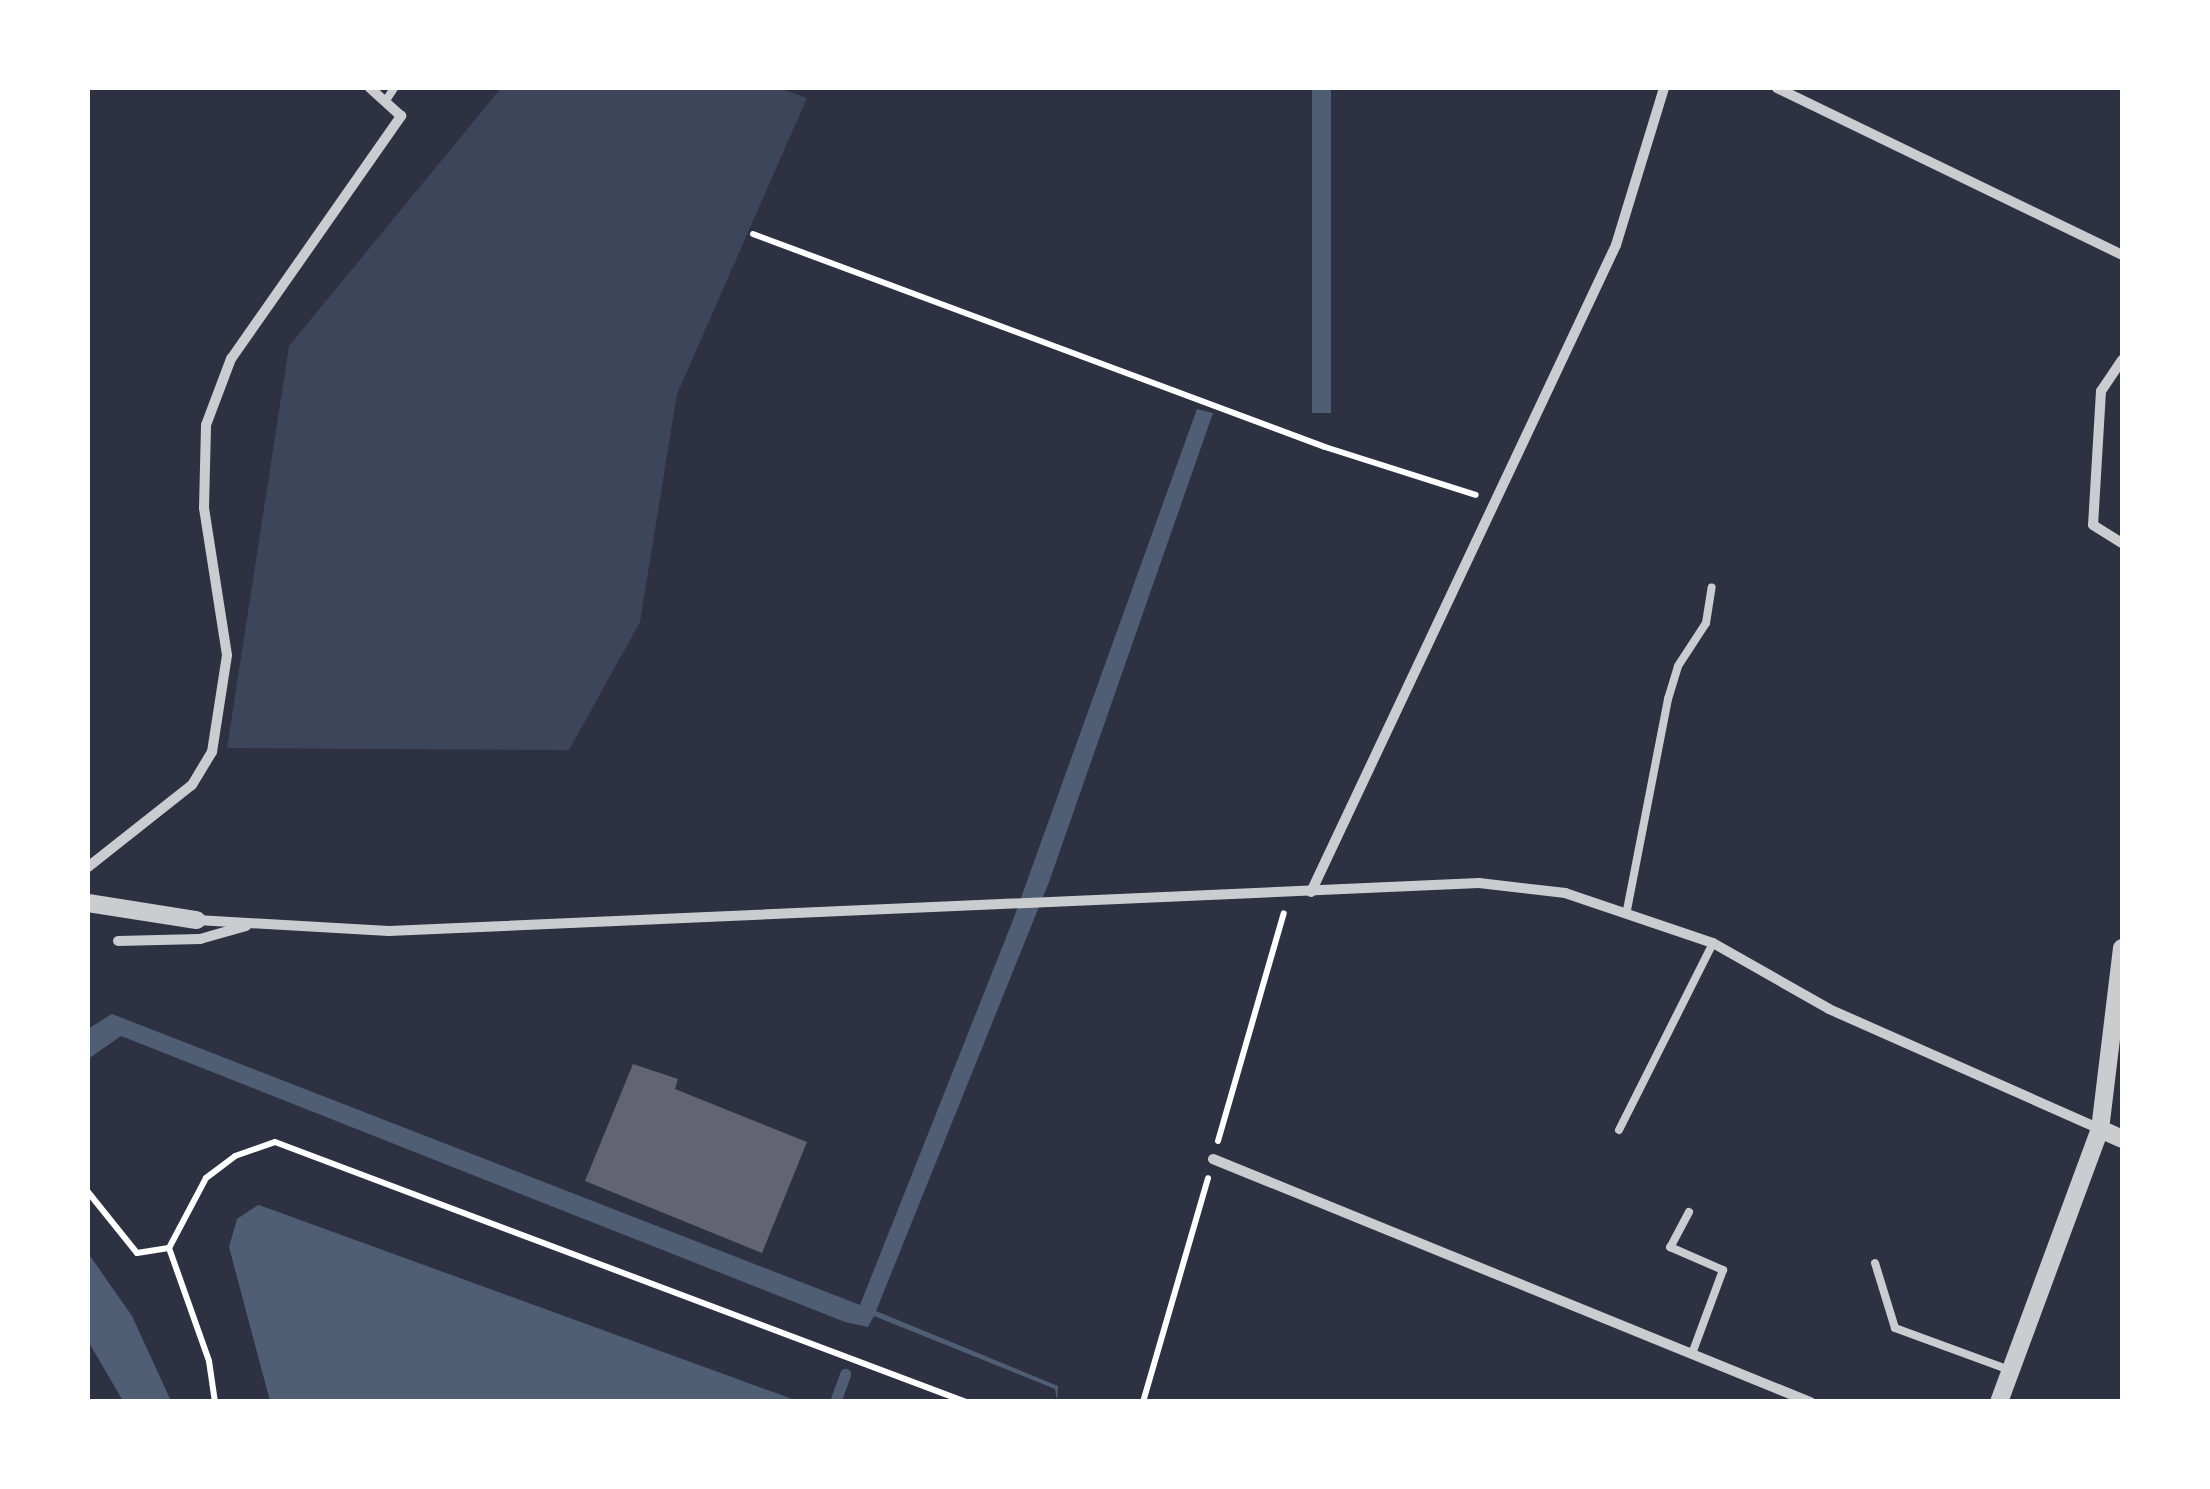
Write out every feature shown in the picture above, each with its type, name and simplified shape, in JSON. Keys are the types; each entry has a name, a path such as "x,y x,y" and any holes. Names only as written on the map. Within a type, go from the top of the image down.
{"street":[{"path":"88,867 192,784 212,752 226,655 204,508 206,426 231,359 401,116 370,88"},
{"path":"1311,892 1616,245 1664,88"},
{"path":"1777,88 2122,256"},
{"path":"2122,360 2101,392 2093,526 2122,544"},
{"path":"88,904 197,920 389,931 1480,883 1565,894 1628,910 1714,943 1830,1009 2122,1139"},
{"path":"118,941 200,939 256,923"},
{"path":"1998,1402 2100,1129 2122,948"},
{"path":"1213,1159 1810,1402"}],"lane":[{"path":"385,102 394,88"},
{"path":"1628,910 1668,699 1678,666 1706,623 1712,587"},
{"path":"1619,1130 1714,943"},
{"path":"1689,1212 1670,1247 1723,1270 1692,1354"},
{"path":"1875,1263 1895,1328 2010,1370"}],"path":[{"path":"753,234 1184,395 1496,502"},
{"path":"215,1402 210,1361 169,1248 206,1178 235,1156 275,1142 966,1402"},
{"path":"88,1192 137,1253 169,1248"}],"shaded area":[{"path":"501,88 779,88 807,98 677,394 640,622 569,750 227,748 289,346"},
{"path":"1312,88 1331,88 1331,413 1312,413"},
{"path":"1197,409 1213,413 1049,882 876,1311 1058,1386 1057,1401 1055,1389 874,1316 868,1327 845,1322 121,1036 88,1059 88,1029 112,1014 860,1305 1013,920"},
{"path":"258,1205 798,1401 270,1401 229,1247 237,1219"},
{"path":"88,1253 132,1316 171,1401 123,1401 88,1341"}],"building":[{"path":"633,1064 678,1079 675,1089 807,1142 762,1253 585,1181"}],"waterway":[{"path":"835,1402 845,1374"}]}
